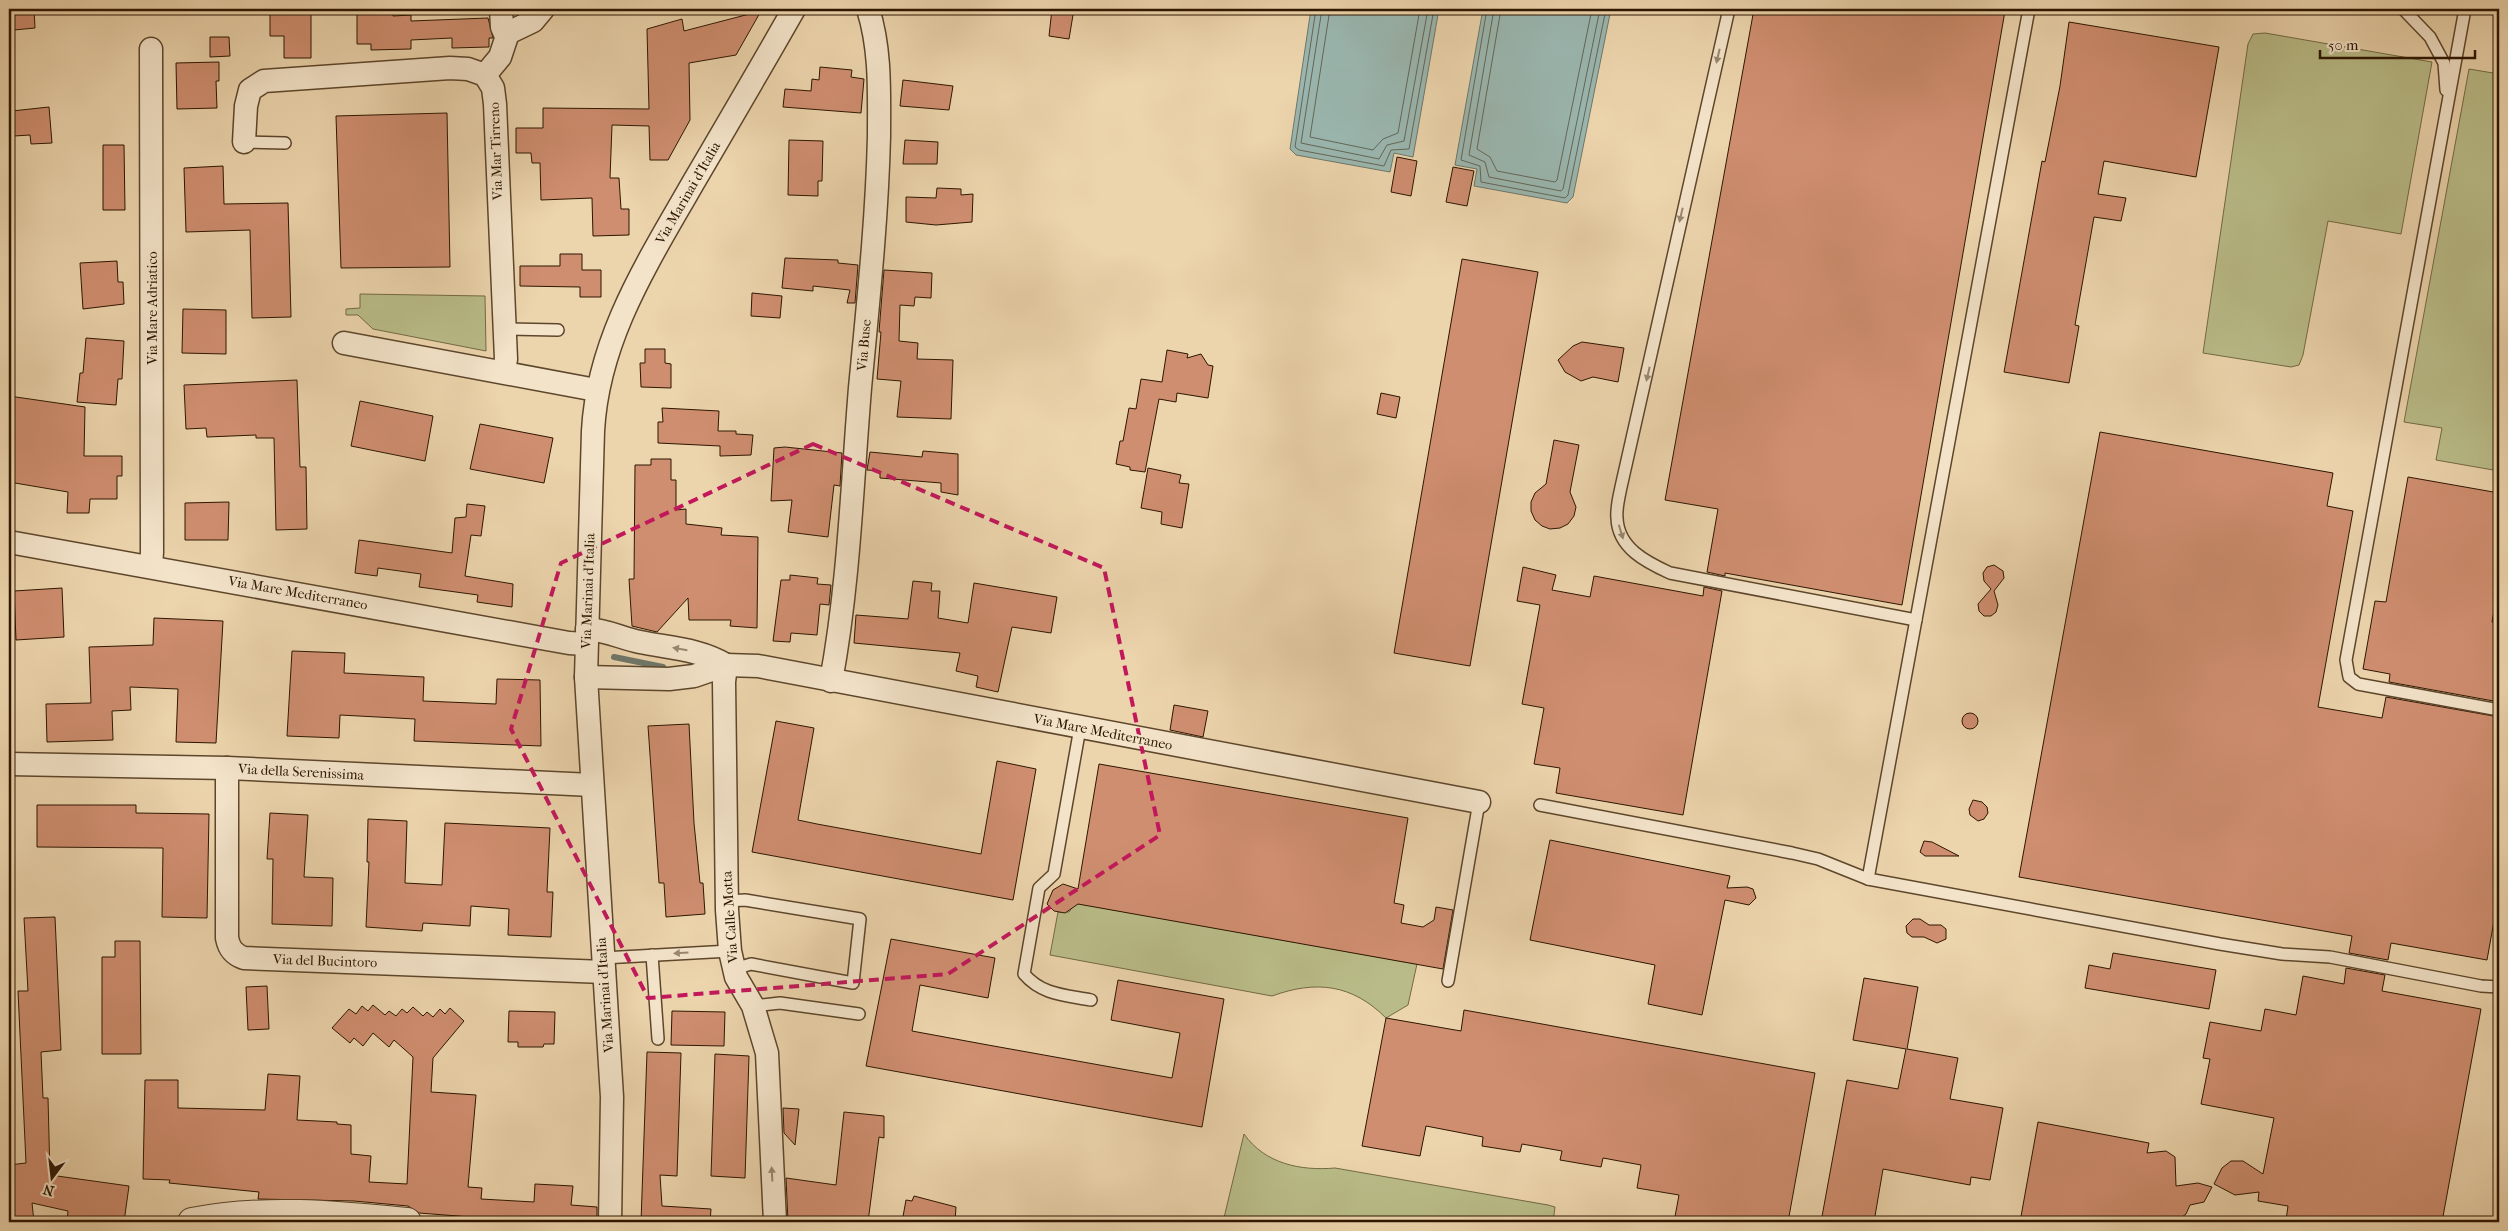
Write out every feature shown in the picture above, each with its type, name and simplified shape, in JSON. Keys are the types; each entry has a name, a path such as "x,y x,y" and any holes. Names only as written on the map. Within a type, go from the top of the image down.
{"street":[{"path":"502,9 502,27 506,36"},
{"path":"244,142 246,106 250,90 264,81 450,68 468,69 485,75 500,57 506,36 533,21 543,9"},
{"name":"Via Marinai d'Italia","path":"610,1222 612,1097 586,677 592,430 596,390 612,335 626,306 662,237 794,9"},
{"name":"Via Buse","path":"831,681 846,575 852,476 878,198 878,65 875,38 868,9"},
{"name":"Via Mare Adriatico","path":"150,566 151,49"},
{"name":"Via Mar Tirreno","path":"485,75 493,88 495,104 506,359 504,371"},
{"path":"344,343 504,371 596,390"},
{"name":"Via Mare Mediterraneo","path":"9,542 569,643 602,629 638,642 697,652 726,665"},
{"name":"Via Mare Mediterraneo","path":"586,677 669,679 694,676 726,665 758,666 1479,802"},
{"name":"Via Calle Motta","path":"726,665 724,682 727,901 732,960 736,977 753,1006 767,1053 775,1222"},
{"name":"Via della Serenissima","path":"9,764 227,768 592,785"},
{"name":"Via del Bucintoro","path":"227,768 227,938 229,946 237,956 253,958 603,965"},
{"path":"192,1222 273,1213 331,1215 407,1222"}],"lane":[{"path":"1729,9 1621,487 1617,519 1624,543 1644,562 1670,573 1916,620"},
{"path":"1868,880 2029,9"},
{"path":"2403,9 2430,37 2444,63 2448,103"},
{"path":"2465,9 2346,660 2349,677 2358,684 2499,710"},
{"path":"244,142 285,143"},
{"path":"504,329 558,330"},
{"path":"1080,728 1054,874 1039,888 1024,974 1034,986 1055,994 1091,1000"},
{"path":"1448,981 1479,802"},
{"path":"1540,805 1792,853 1818,859 1868,880 2220,944 2282,954 2330,958 2481,986 2499,986"},
{"path":"603,965 652,955 732,960 853,983 860,919 745,900 727,901"},
{"path":"652,955 658,1039"},
{"path":"753,1006 780,1003 859,1014"}],"highlighted area":[{"path":"813,444 1104,568 1160,835 948,974 648,998 511,729 561,563"}],"green space":[{"path":"2265,33 2432,62 2401,234 2328,221 2303,355 2299,365 2291,367 2203,353 2248,44 2253,34"},
{"path":"2469,69 2499,74 2499,471 2436,460 2442,428 2404,422"},
{"path":"360,294 485,296 486,351 373,329 358,315 346,315 346,309 360,308"},
{"path":"1075,903 1417,964 1408,1005 1386,1018 1360,998 1333,988 1304,988 1272,996 1050,955 1058,912 1069,912"},
{"path":"1244,1134 1262,1152 1273,1159 1285,1163 1309,1168 1335,1168 1548,1205 1555,1207 1553,1222 1223,1222"}],"water":[{"path":"1311,9 1439,9 1413,157 1394,153 1390,172 1296,155 1290,149"},
{"path":"1483,9 1611,9 1573,197 1567,203 1474,186 1477,169 1455,165"}],"building":[{"path":"9,9 34,9 35,28 14,30 14,28 11,28"},
{"path":"357,9 393,9 393,16 411,15 411,21 488,18 493,38 489,38 489,47 452,48 452,38 411,40 411,49 371,50 371,44 357,44"},
{"path":"1052,9 1074,9 1069,39 1049,36"},
{"path":"1754,9 1991,9 2005,11 1902,605 1725,573 1725,576 1707,572 1718,509 1665,500"},
{"path":"761,11 736,55 689,63 690,120 668,160 650,160 649,126 612,125 610,178 619,178 621,209 629,209 629,235 593,236 592,198 541,200 540,163 532,163 531,153 516,153 516,128 543,128 543,108 649,109 647,29 682,19 684,31"},
{"path":"270,13 311,13 311,58 284,58 284,36 270,36"},
{"path":"2069,22 2219,47 2196,177 2104,161 2098,194 2126,198 2121,221 2094,217 2075,325 2079,326 2069,383 2004,372 2042,161 2045,162 2060,86"},
{"path":"210,37 229,37 230,56 210,57"},
{"path":"219,62 219,81 216,81 217,108 177,109 176,63"},
{"path":"820,67 852,70 851,77 864,79 861,113 783,107 785,89 811,91 812,79 819,80"},
{"path":"903,80 953,86 949,110 900,106"},
{"path":"49,107 52,143 31,144 30,135 14,136 12,111"},
{"path":"447,113 450,267 341,268 336,116"},
{"path":"789,140 823,141 822,181 818,181 818,196 788,195"},
{"path":"905,140 938,142 937,164 903,164"},
{"path":"103,145 124,145 125,210 103,210"},
{"path":"1397,157 1417,161 1411,196 1391,192"},
{"path":"223,166 224,204 288,203 291,317 252,318 250,230 186,232 184,168"},
{"path":"1453,167 1474,171 1467,206 1446,202"},
{"path":"937,188 961,189 961,195 973,194 972,222 936,225 906,222 906,197 936,198"},
{"path":"560,254 582,254 582,270 601,270 601,297 580,297 580,287 520,286 520,266 560,266"},
{"path":"785,258 838,260 838,263 858,265 855,303 847,303 850,290 813,286 813,291 782,288"},
{"path":"1462,259 1538,272 1470,666 1394,653"},
{"path":"117,261 118,282 123,282 124,304 83,309 80,263"},
{"path":"884,270 932,273 931,298 915,297 914,306 900,305 899,341 918,343 917,359 953,360 951,419 897,417 901,381 877,379"},
{"path":"752,293 782,296 780,318 751,316"},
{"path":"183,309 226,310 226,354 182,353"},
{"path":"86,338 124,341 122,379 118,379 116,405 77,402 80,373 83,373"},
{"path":"1582,342 1624,348 1618,382 1593,377 1581,381 1565,372 1558,360 1573,346"},
{"path":"645,349 665,349 665,363 671,364 671,388 641,387 640,363 645,363"},
{"path":"1167,350 1188,354 1187,358 1201,354 1208,365 1213,366 1208,398 1177,393 1176,402 1159,399 1145,472 1130,470 1130,467 1116,464 1120,441 1123,441 1129,408 1136,409 1141,379 1162,382"},
{"path":"297,380 300,467 306,467 307,529 276,530 274,438 256,438 256,435 207,437 206,428 186,429 184,385"},
{"path":"1381,393 1400,397 1396,418 1377,414"},
{"path":"9,396 85,407 84,456 122,456 122,476 117,476 117,499 90,499 89,513 67,513 68,492 9,482"},
{"path":"360,401 433,416 425,461 351,446"},
{"path":"662,408 719,411 718,431 736,431 736,434 753,435 751,455 720,456 720,446 658,443 658,422 663,422"},
{"path":"480,424 553,438 544,483 470,469"},
{"path":"2100,432 2333,473 2327,506 2353,511 2318,707 2382,718 2386,697 2499,717 2499,893 2487,960 2391,943 2388,960 2349,953 2352,936 2019,877"},
{"path":"1554,440 1579,445 1570,492 1576,507 1574,516 1568,524 1560,528 1550,529 1542,526 1535,520 1531,511 1531,502 1535,493 1546,484"},
{"path":"785,447 842,453 840,486 834,485 828,537 788,532 792,500 771,501 774,448"},
{"path":"923,451 958,454 958,495 941,492 941,483 880,478 880,471 867,470 870,452 922,457"},
{"path":"651,459 671,459 671,480 676,480 676,510 686,509 686,524 722,528 721,535 758,537 757,628 730,626 731,620 689,620 688,598 657,632 632,626 629,579 634,579 635,465 651,465"},
{"path":"1148,468 1181,475 1179,483 1189,484 1182,528 1161,524 1162,512 1141,508"},
{"path":"2408,477 2499,493 2499,584 2492,622 2499,623 2499,702 2389,682 2390,674 2363,669 2375,601 2386,602"},
{"path":"229,502 228,540 185,540 185,503"},
{"path":"467,504 485,506 481,536 471,535 465,576 513,584 512,607 477,602 478,595 419,587 421,574 378,568 377,576 355,573 359,540 452,553 455,518 466,517"},
{"path":"1994,565 2003,571 2004,578 1994,591 1998,605 1996,612 1991,616 1984,616 1979,611 1978,604 1991,589 1984,581 1983,573 1987,567"},
{"path":"1523,567 1556,575 1552,590 1590,597 1594,576 1703,596 1704,587 1722,591 1683,815 1556,793 1560,768 1534,764 1544,708 1522,704 1540,605 1517,601"},
{"path":"790,575 818,578 817,584 831,585 829,605 820,604 817,635 791,633 790,642 773,641 781,580 790,580"},
{"path":"913,581 932,583 931,591 940,591 938,618 968,623 974,583 1057,597 1051,633 1012,627 998,692 976,687 978,676 956,671 960,653 854,643 856,615 908,619"},
{"path":"62,588 64,637 16,640 14,591"},
{"path":"154,618 223,621 216,743 176,742 178,689 130,687 131,710 112,711 113,740 47,742 46,704 91,703 89,647 153,645"},
{"path":"292,651 345,653 344,673 424,677 423,701 496,704 497,679 540,680 541,746 414,741 415,719 340,715 339,738 287,736"},
{"path":"1174,705 1208,711 1203,737 1170,730"},
{"path":"1967,713 1973,713 1978,718 1976,727 1967,729 1962,724 1962,718"},
{"path":"776,721 814,728 798,820 817,824 981,854 997,761 1036,769 1013,900 752,852"},
{"path":"689,724 694,823 700,883 703,883 705,914 666,917 664,883 659,883 648,726"},
{"path":"1099,764 1408,818 1394,903 1404,905 1401,923 1423,927 1434,920 1436,907 1453,910 1443,969 1078,904 1065,913 1054,911 1047,904 1053,890 1063,884 1078,889"},
{"path":"1973,800 1982,802 1987,807 1988,813 1984,819 1978,821 1970,815 1969,809"},
{"path":"37,805 136,805 136,813 209,814 207,918 162,917 163,848 37,847"},
{"path":"270,813 308,815 304,877 333,878 332,926 272,924 273,859 267,859"},
{"path":"368,819 407,821 405,883 442,885 445,823 550,828 547,892 553,892 551,937 508,935 509,909 471,906 470,926 423,923 422,931 366,927 369,862 367,862"},
{"path":"1550,840 1730,876 1727,888 1747,887 1753,889 1756,898 1749,905 1725,900 1702,1015 1648,1004 1655,965 1530,940"},
{"path":"1924,841 1932,842 1959,856 1925,856 1920,852"},
{"path":"55,917 61,1050 41,1052 43,1098 48,1098 50,1175 129,1186 124,1222 67,1222 68,1211 32,1203 34,1222 14,1222 9,1201 9,1165 26,1163 18,991 28,991 24,918"},
{"path":"1913,919 1920,919 1929,925 1941,925 1946,929 1946,939 1937,943 1924,937 1912,937 1907,933 1906,926"},
{"path":"891,939 995,958 988,998 920,985 912,1031 988,1045 1172,1078 1180,1033 1111,1020 1118,980 1224,999 1202,1127 866,1066"},
{"path":"115,941 140,941 141,1054 102,1054 102,957 115,957"},
{"path":"2113,953 2216,970 2209,1009 2085,988 2089,965 2110,969"},
{"path":"2346,968 2385,975 2382,991 2481,1009 2442,1222 2358,1222 2337,1218 2336,1222 2298,1222 2286,1220 2288,1206 2258,1201 2259,1192 2235,1195 2214,1184 2222,1168 2231,1161 2243,1161 2263,1174 2274,1118 2201,1104 2210,1059 2203,1058 2210,1022 2261,1031 2265,1009 2296,1015 2303,976 2344,984"},
{"path":"1864,978 1918,987 1907,1049 1958,1058 1950,1099 2003,1108 1990,1180 1971,1177 1970,1185 1883,1169 1874,1222 1821,1222 1847,1080 1898,1089 1906,1049 1853,1040"},
{"path":"267,986 269,1029 248,1030 246,987"},
{"path":"373,1005 385,1015 389,1011 396,1016 402,1009 407,1013 413,1007 423,1016 427,1012 433,1017 440,1009 445,1014 450,1008 464,1021 433,1058 431,1092 476,1095 468,1187 482,1188 481,1199 534,1202 535,1184 573,1186 571,1205 597,1207 597,1222 535,1222 419,1213 408,1206 354,1201 258,1199 259,1192 169,1183 170,1180 143,1179 145,1080 178,1080 178,1108 265,1110 268,1074 300,1076 297,1120 337,1122 337,1124 351,1125 351,1154 371,1156 369,1182 407,1184 413,1057 394,1040 389,1047 373,1033 363,1046 354,1038 350,1043 332,1028 349,1009 356,1014 362,1006 368,1011"},
{"path":"1464,1010 1815,1073 1788,1222 1674,1222 1679,1195 1637,1188 1641,1165 1603,1158 1601,1167 1560,1160 1562,1151 1522,1144 1520,1152 1482,1146 1483,1137 1426,1126 1420,1156 1362,1146 1386,1018 1461,1031"},
{"path":"509,1011 555,1012 554,1044 544,1044 543,1047 518,1047 518,1042 508,1042"},
{"path":"672,1011 725,1012 724,1046 671,1045"},
{"path":"647,1052 681,1053 677,1176 660,1175 662,1206 711,1209 710,1222 641,1222"},
{"path":"715,1054 749,1056 745,1178 711,1176"},
{"path":"783,1108 799,1109 795,1145 784,1133"},
{"path":"844,1112 884,1116 884,1138 879,1137 868,1222 788,1222 786,1178 836,1185"},
{"path":"2038,1122 2149,1143 2147,1153 2166,1151 2175,1157 2176,1186 2198,1183 2212,1187 2204,1202 2190,1205 2186,1214 2181,1218 2163,1219 2164,1222 2020,1222"},
{"path":"914,1196 956,1207 955,1222 902,1222 906,1200 912,1201"}],"waterway":[{"path":"614,657 663,667"}]}
